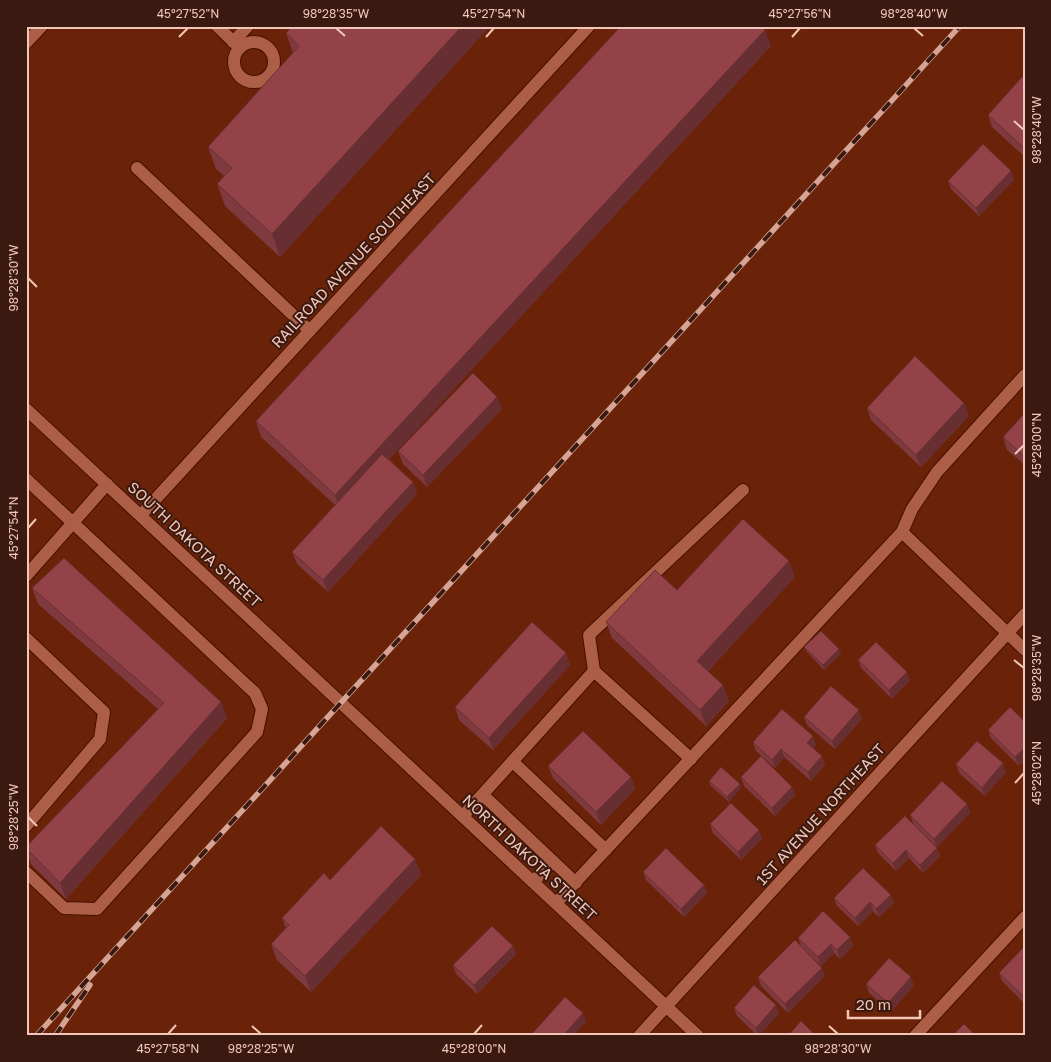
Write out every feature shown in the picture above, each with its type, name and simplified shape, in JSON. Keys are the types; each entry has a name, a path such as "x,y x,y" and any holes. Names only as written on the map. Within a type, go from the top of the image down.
{"street":[{"path":"26,43 42,26"},
{"path":"217,26 237,45 248,26"},
{"name":"RAILROAD AVENUE SOUTHEAST","path":"141,515 589,26"},
{"path":"137,168 310,331"},
{"path":"556,903 902,532 912,508 937,472 1025,376"},
{"name":"SOUTH DAKOTA STREET","path":"26,409 341,702"},
{"path":"26,479 256,693 262,709 257,732 97,909 64,908 26,872"},
{"path":"26,576 107,484"},
{"path":"691,759 594,671 589,635 743,490"},
{"path":"902,532 1025,650"},
{"name":"1ST AVENUE NORTHEAST","path":"639,1036 1025,614"},
{"path":"26,638 104,712 100,740 26,826"},
{"path":"464,816 594,671"},
{"name":"NORTH DAKOTA STREET","path":"341,702 698,1036"},
{"path":"513,762 606,850"},
{"path":"483,795 576,883"},
{"path":"533,882 552,861"},
{"path":"915,1036 1025,917"}],"building":[{"path":"292,26 462,26 272,234 217,184 232,168 208,147 299,46 286,33"},
{"path":"621,26 762,26 765,30 335,495 256,421"},
{"path":"1022,77 1025,79 1025,149 988,115"},
{"path":"983,144 1011,171 976,208 948,181"},
{"path":"915,356 964,403 916,455 867,408"},
{"path":"473,373 497,397 423,475 398,451"},
{"path":"1025,413 1025,457 1003,437"},
{"path":"382,454 413,482 323,580 292,552"},
{"path":"743,519 789,561 697,661 723,685 700,710 606,622 655,570 677,590"},
{"path":"64,558 221,702 60,883 26,847 164,703 32,588"},
{"path":"532,622 566,653 489,738 455,707"},
{"path":"821,631 839,649 823,665 804,647"},
{"path":"876,642 907,672 889,690 858,660"},
{"path":"831,686 859,710 832,741 804,717"},
{"path":"1010,707 1025,722 1025,748 1015,757 988,730"},
{"path":"782,709 813,736 807,743 822,756 808,772 781,749 772,760 753,742"},
{"path":"583,731 631,777 596,812 548,766"},
{"path":"977,741 1003,763 982,788 956,764"},
{"path":"761,756 792,787 772,808 741,777"},
{"path":"721,767 740,784 727,797 709,781"},
{"path":"942,781 967,804 934,839 910,815"},
{"path":"731,803 759,830 738,852 710,824"},
{"path":"905,816 937,848 920,865 906,850 893,863 875,845"},
{"path":"381,826 415,859 305,976 271,944 289,925 282,918 324,873 330,880"},
{"path":"666,848 704,885 681,909 643,872"},
{"path":"863,868 891,895 876,909 870,902 855,918 834,898"},
{"path":"823,911 850,937 837,950 831,944 818,957 798,938"},
{"path":"492,926 513,946 474,985 453,965"},
{"path":"795,940 822,968 785,1004 758,977"},
{"path":"1025,946 1025,995 1023,996 999,973"},
{"path":"889,958 911,977 888,1003 866,984"},
{"path":"754,985 776,1005 756,1028 734,1008"},
{"path":"565,997 583,1013 563,1036 530,1036"},
{"path":"801,1021 816,1036 788,1036"},
{"path":"964,1024 976,1036 952,1036"}],"railway":[{"path":"36,1036 960,26"},
{"path":"55,1036 90,985"}]}
